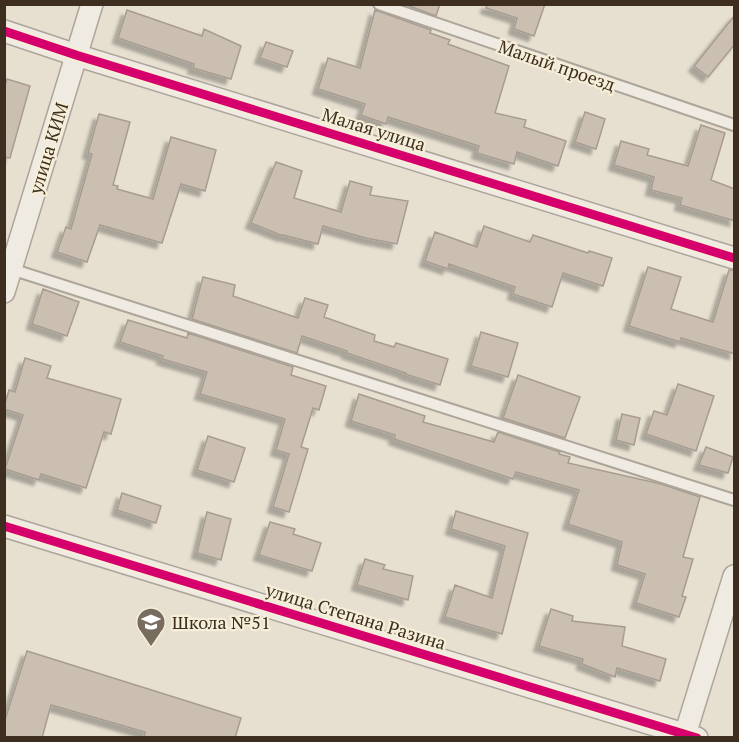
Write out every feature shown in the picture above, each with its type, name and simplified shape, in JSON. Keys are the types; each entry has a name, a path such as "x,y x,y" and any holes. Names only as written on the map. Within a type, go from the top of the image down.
{"street":[{"name":"улица КИМ","path":"4,292 92,4"},
{"name":"Малая улица","path":"4,31 735,258"},
{"name":"улица Степана Разина","path":"4,526 688,736"},
{"path":"688,736 735,576"}],"lane":[{"name":"Малый проезд","path":"379,4 735,125"},
{"path":"11,269 735,500"}],"building":[{"path":"404,4 440,4 436,16"},
{"path":"487,4 545,4 534,36 514,29 517,18 486,8"},
{"path":"127,10 202,36 204,29 241,46 231,79 193,68 194,64 118,38"},
{"path":"375,10 431,30 430,33 450,40 448,44 509,66 495,113 526,120 524,127 566,141 558,166 517,152 514,164 477,153 479,146 388,117 386,124 361,115 365,104 318,89 328,58 360,68"},
{"path":"735,15 735,44 708,77 694,66"},
{"path":"266,42 293,51 287,67 260,58"},
{"path":"7,79 30,86 10,158 4,157 4,89"},
{"path":"585,112 605,119 596,149 575,142"},
{"path":"99,114 130,122 113,185 118,186 117,189 153,199 171,137 216,150 205,191 181,184 162,243 100,225 87,262 57,252 66,227 71,229 92,154 88,153"},
{"path":"701,125 725,133 711,180 735,189 735,221 680,205 682,198 651,190 654,177 614,165 621,141 649,149 647,155 688,166"},
{"path":"276,162 302,171 294,198 341,212 350,181 372,187 370,195 408,201 397,244 323,226 318,244 283,236 251,223"},
{"path":"484,226 530,242 533,235 588,253 589,251 612,258 603,286 563,273 552,307 513,294 515,287 449,264 448,269 425,261 435,232 477,247"},
{"path":"648,267 681,277 671,309 713,322 729,270 735,270 735,354 681,338 680,342 629,326"},
{"path":"203,277 235,285 233,296 298,318 305,298 328,305 324,317 375,335 374,341 394,347 396,343 448,359 440,385 302,336 297,353 192,319"},
{"path":"43,289 79,302 67,336 32,324"},
{"path":"128,320 187,338 188,333 293,367 291,375 326,386 319,410 313,408 301,447 308,449 289,512 273,507 289,454 276,450 285,419 200,394 207,372 162,359 163,356 120,342"},
{"path":"481,332 518,343 508,377 471,366"},
{"path":"25,358 51,366 47,378 121,399 111,434 104,432 86,488 41,474 39,480 5,469 23,415 4,409 4,407 9,390 15,392"},
{"path":"518,375 580,397 565,438 503,418"},
{"path":"678,384 714,396 696,451 646,434 654,411 667,415"},
{"path":"359,394 425,416 423,422 494,442 498,432 560,452 559,454 570,457 568,463 661,484 700,497 683,557 693,559 682,596 686,597 679,617 636,603 645,574 617,565 622,542 568,524 579,490 516,472 513,479 394,439 395,435 351,421"},
{"path":"622,414 640,418 634,445 616,440"},
{"path":"208,436 245,448 234,482 197,470"},
{"path":"706,447 733,457 728,473 699,465"},
{"path":"122,493 161,506 156,523 117,510"},
{"path":"456,511 528,533 502,634 445,617 455,585 492,598 505,546 451,529"},
{"path":"207,512 231,519 221,560 197,553"},
{"path":"270,522 295,529 293,534 321,543 312,571 259,555"},
{"path":"365,559 385,565 383,569 413,576 408,600 357,585"},
{"path":"551,609 573,616 572,621 625,627 622,646 666,659 660,681 617,668 615,677 582,664 583,659 539,646"},
{"path":"27,651 241,718 235,738 144,738 145,732 51,705 42,738 4,738 4,723"}],"cycle path":[{"path":"4,31 734,258"},
{"path":"4,526 697,738"}],"place":[{"name":"Школа №51","path":"151,648"}]}
